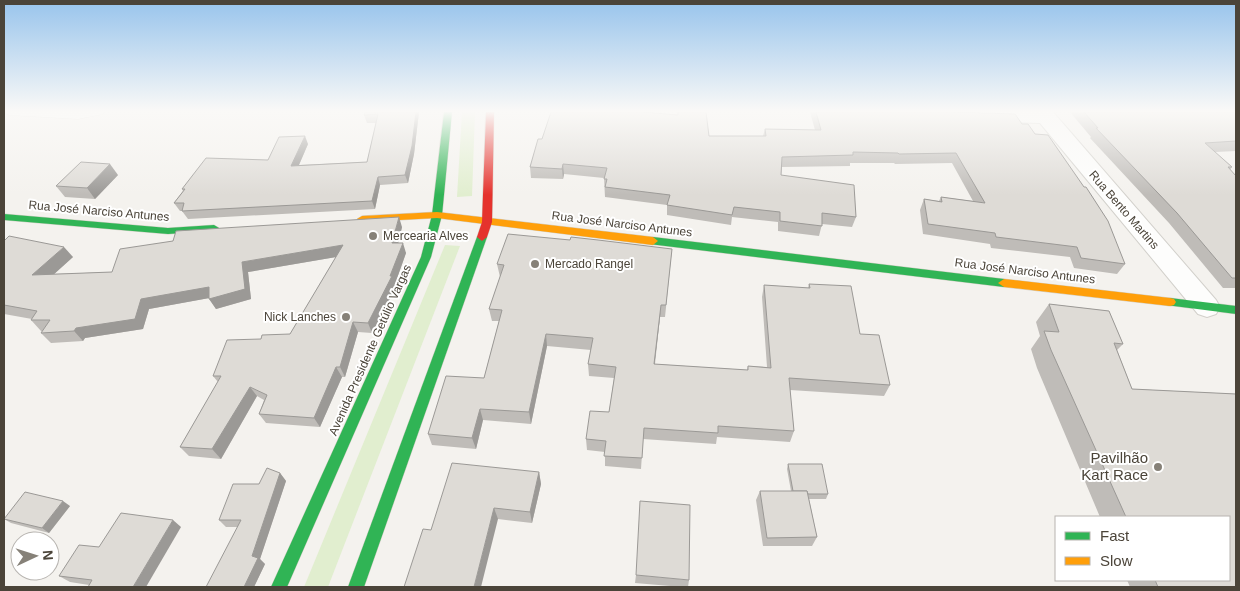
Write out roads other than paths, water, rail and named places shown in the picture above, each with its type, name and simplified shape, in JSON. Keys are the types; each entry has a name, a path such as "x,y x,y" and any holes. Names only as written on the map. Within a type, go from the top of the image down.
{"main road":[{"name":"Avenida Presidente Getúlio Vargas","path":"279,587 426,257 437,214 445,140"},
{"path":"356,587 487,222 489,140"},
{"name":"Rua José Narciso Antunes","path":"347,220 437,214 487,222 1236,310"},
{"name":"Rua José Narciso Antunes","path":"4,216 168,231 228,228"}],"street":[{"name":"Rua Bento Martins","path":"1066,140 1208,307"}],"place":[{"name":"Mercearia Alves","path":"373,236"},
{"name":"Mercado Rangel","path":"535,264"},
{"name":"Nick Lanches","path":"346,317"},
{"name":"Pavilhão Kart Race","path":"1158,467"}]}
